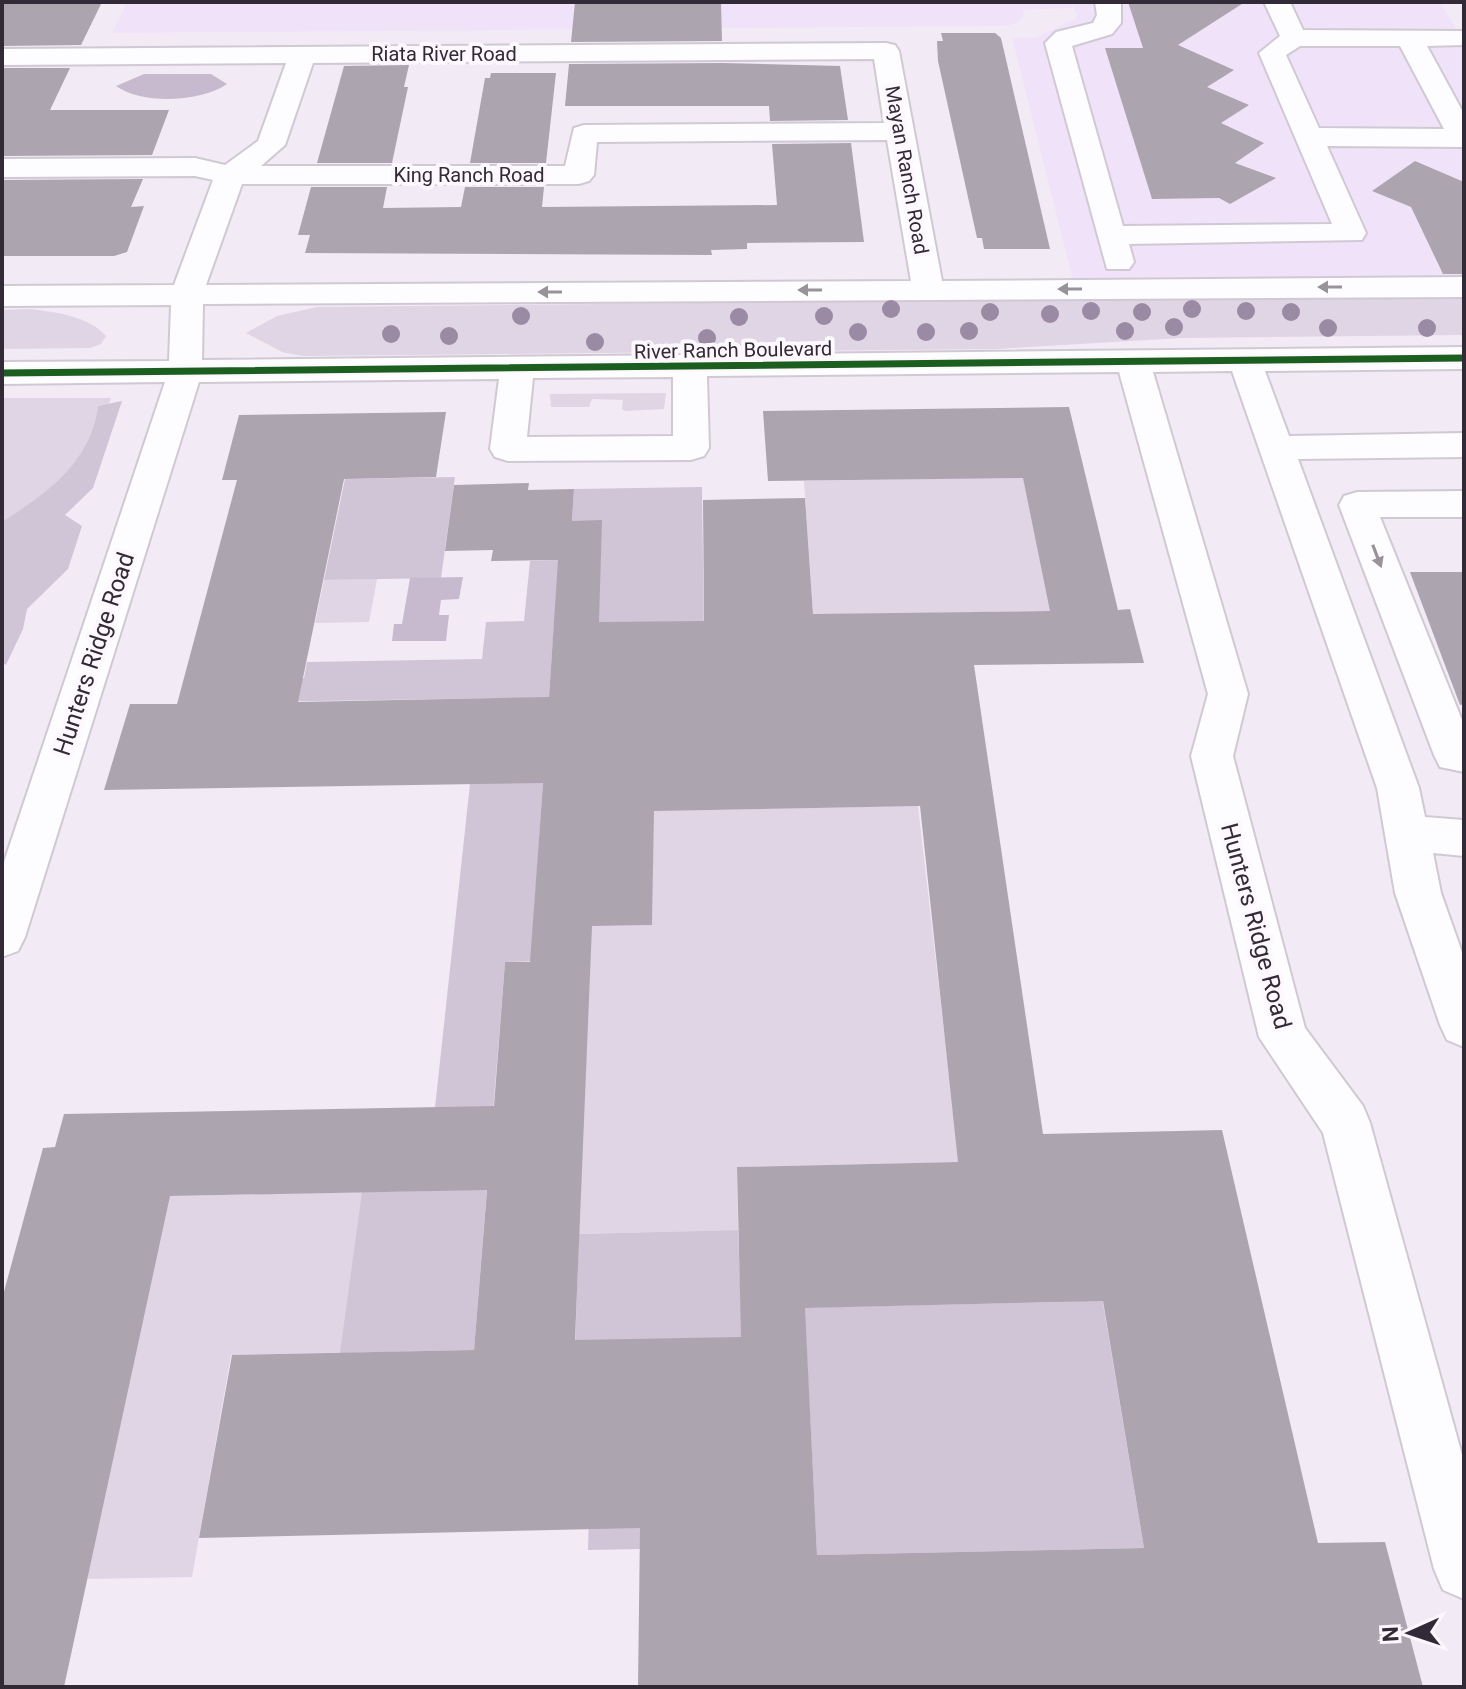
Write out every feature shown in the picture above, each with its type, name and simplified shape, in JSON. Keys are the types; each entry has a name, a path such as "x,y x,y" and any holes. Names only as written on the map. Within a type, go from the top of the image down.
{"street":[{"path":"1108,2 1112,15 1109,23 1096,32 1064,37 1058,43 1125,288"},
{"path":"1277,2 1294,38"},
{"path":"1448,14 1463,39"},
{"path":"1375,287 1272,53 1294,38 1463,39"},
{"path":"1308,137 1464,138 1409,38"},
{"name":"Riata River Road","path":"2,57 886,51"},
{"name":"Mayan Ranch Road","path":"886,51 928,289"},
{"path":"230,175 271,145 302,55"},
{"name":"King Ranch Road","path":"2,168 195,167 230,175 579,175 584,134 900,131"},
{"name":"Hunters Ridge Road","path":"2,937 185,372 187,294 230,175"},
{"path":"1111,235 1351,233"},
{"path":"2,296 1464,287"},
{"name":"River Ranch Boulevard","path":"2,373 1464,358"},
{"path":"1245,361 1398,788 1418,893 1453,959 1464,1025"},
{"name":"Hunters Ridge Road","path":"1133,362 1228,694 1212,756 1283,1037 1345,1123 1464,1569"},
{"path":"517,368 508,449 691,448 690,366"},
{"path":"1276,448 1464,445"},
{"path":"1296,504 1464,504"},
{"path":"1357,505 1460,755 1398,788"},
{"path":"1407,833 1464,838"}],"shaded area":[{"path":"127,2 1071,2 1073,8 1023,10 1023,17 1017,23 1006,26 112,33"},
{"path":"1072,2 1440,2 1464,41 1464,287 1075,289 1012,38 1037,37 1077,18"},
{"path":"144,74 211,74 227,84 202,95 172,99 141,96 116,86"},
{"path":"1464,295 1464,335 1181,338 997,349 303,356 282,352 246,333 277,316 317,307"},
{"path":"30,309 81,319 106,336 101,344 90,348 2,349 2,310"},
{"path":"666,393 664,409 626,411 622,409 623,400 592,399 589,407 551,407 550,394"},
{"path":"2,398 111,398 109,404 98,406 86,444 64,474 35,500 2,522"},
{"path":"122,401 93,488 65,515 82,526 68,569 27,609 23,629 6,665 2,662 2,522 35,500 76,460 94,426 98,406"},
{"path":"455,477 441,578 324,580 345,479"},
{"path":"1023,477 1051,611 813,615 804,481"},
{"path":"702,487 704,639 554,624 533,927 545,961 505,962 474,1350 340,1353 362,1192 426,1191 470,784 502,698 249,702 254,679 304,678 307,662 482,659 486,622 524,621 530,561 560,560 572,521 574,489"},
{"path":"463,577 459,599 441,600 439,615 449,615 446,641 392,641 394,624 402,624 410,578"},
{"path":"377,579 369,622 315,623 324,580"},
{"path":"655,640 718,810 918,806 959,1162 737,1167 738,1230 579,1234 564,926 652,925"},
{"path":"1079,1160 1144,1548 817,1555 806,1336 640,1549 588,1550 594,1348 575,1347 579,1234 738,1230 741,1309 1065,1302"},
{"path":"362,1192 410,1351 231,1355 192,1577 87,1579 159,1242 17,1245 30,1199"}],"building":[{"path":"2,2 102,2 81,45 2,46"},
{"path":"575,2 721,2 722,41 571,42"},
{"path":"1128,2 1245,2 1178,45 1234,70 1207,87 1249,105 1221,123 1264,143 1235,163 1276,178 1230,204 1219,198 1152,199 1105,48 1143,48"},
{"path":"941,33 995,33 1001,38 1050,249 984,249 982,238 977,238 938,61 937,41 943,41"},
{"path":"569,64 840,66 848,120 770,121 769,106 565,106"},
{"path":"409,65 404,87 408,87 392,163 317,163 344,66"},
{"path":"2,68 70,68 50,110 169,110 152,155 2,156"},
{"path":"491,73 556,73 546,163 470,163 485,78 490,78"},
{"path":"851,143 864,242 747,243 747,249 711,250 712,255 305,253 310,235 298,235 311,187 387,187 383,208 461,207 465,187 544,187 542,207 777,205 772,144"},
{"path":"1415,161 1464,182 1464,274 1443,274 1411,207 1372,191"},
{"path":"143,179 131,207 144,206 127,252 114,256 2,256 2,180"},
{"path":"1069,407 1118,610 1130,609 1144,663 974,665 1043,1134 1222,1130 1318,1543 1385,1542 1423,1687 638,1687 640,1528 199,1538 232,1355 474,1350 487,1190 170,1196 64,1687 2,1687 2,1299 43,1148 55,1147 64,1114 494,1106 505,962 530,962 543,783 104,790 130,704 177,704 237,480 222,480 239,415 446,412 436,477 344,479 298,702 549,697 558,560 491,561 493,550 445,551 454,485 529,483 528,490 574,489 572,521 602,520 599,622 704,621 703,500 805,498 813,614 1050,611 1023,478 768,481 763,411","holes":["920,806 958,1162 737,1167 741,1337 575,1340 592,926 652,925 654,811","1103,1301 1144,1548 817,1555 805,1308"]},
{"path":"1410,572 1464,572 1464,704 1460,705"}],"cycle path":[{"path":"2,373 1464,358"}]}
